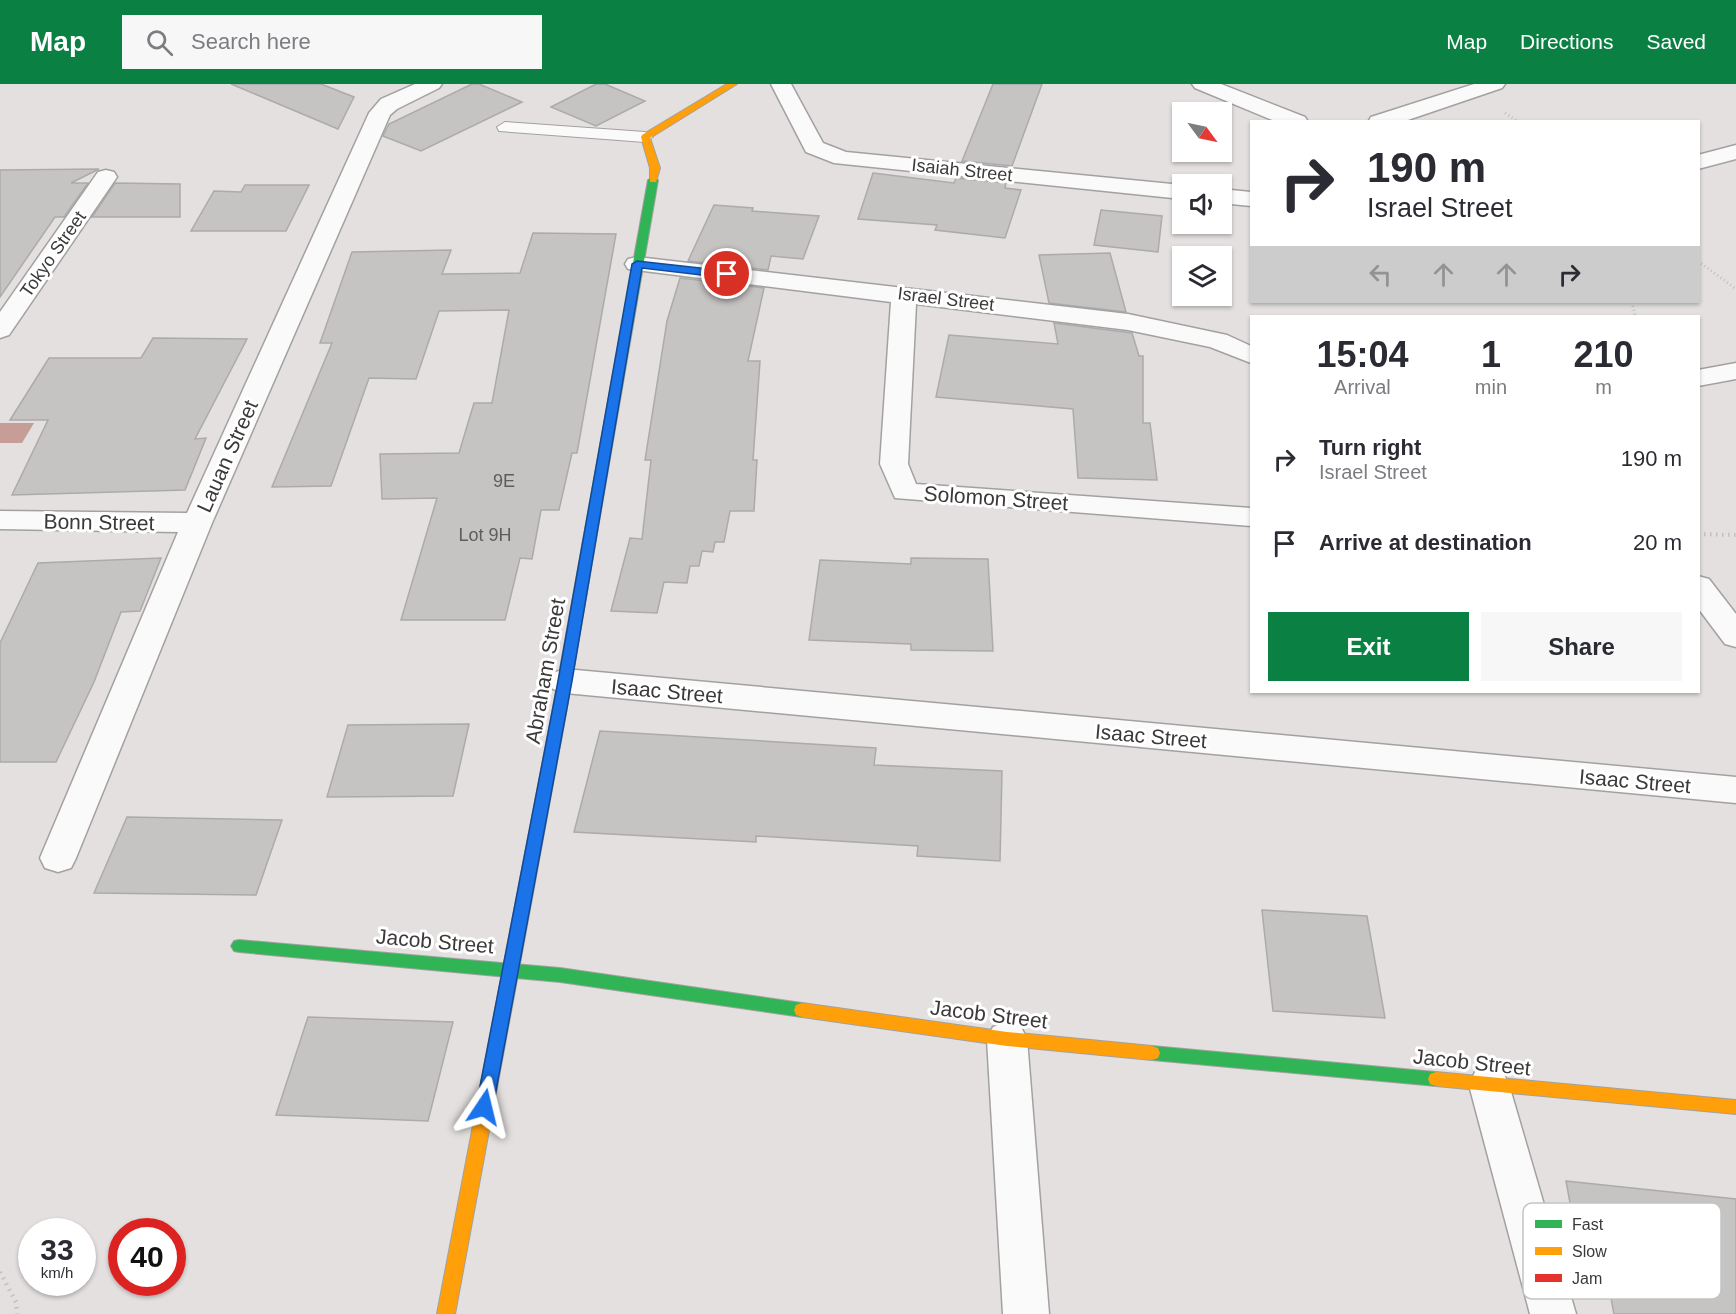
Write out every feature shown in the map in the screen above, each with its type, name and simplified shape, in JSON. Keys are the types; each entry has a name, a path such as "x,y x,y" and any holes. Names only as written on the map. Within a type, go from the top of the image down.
{"street":[{"name":"Lauan Street","path":"58,858 197,523 380,113 389,104 432,84"},
{"path":"645,137 733,84"},
{"name":"Isaiah Street","path":"782,84 814,147 842,158 1172,191"},
{"path":"1202,84 1292,120"},
{"path":"1385,120 1495,84"},
{"name":"Abraham Street","path":"446,1314 565,681 654,168 645,137"},
{"path":"1700,161 1736,152"},
{"name":"Tokyo Street","path":"0,330 106,177"},
{"path":"1232,197 1250,199"},
{"name":"Israel Street","path":"637,264 1128,321 1218,341 1250,355"},
{"name":"Solomon Street","path":"904,294 894,464 905,492 1250,517"},
{"path":"1700,378 1736,371"},
{"name":"Bonn Street","path":"0,520 197,523"},
{"path":"1700,589 1736,636"},
{"name":"Isaac Street","path":"565,681 1736,790"},
{"name":"Jacob Street","path":"239,946 510,969 1007,1040 1736,1107"},
{"path":"1007,1040 1026,1314"},
{"path":"1489,1085 1523,1207"},
{"path":"1549,1299 1553,1314"}],"lane":[{"path":"505,127 645,137"}],"path":[{"path":"1700,263 1736,290"},
{"path":"1700,534 1736,535"},
{"path":"0,1272 16,1302 17,1314"}],"shaded area":[{"path":"0,423 34,423 22,443 0,443"}],"building":[{"path":"231,84 321,84 354,97 338,129"},
{"path":"472,84 479,84 522,102 421,151 383,136 389,124"},
{"path":"596,84 605,84 645,101 596,126 551,107"},
{"path":"993,84 1042,84 1012,166 962,161"},
{"path":"99,169 71,183 88,183 64,217 55,217 0,297 0,170"},
{"path":"873,173 954,183 956,178 1006,183 1005,188 1021,190 1005,238 935,230 937,225 858,219"},
{"path":"115,183 180,184 180,217 92,217"},
{"path":"245,185 309,185 286,231 191,231 214,191 241,192"},
{"path":"714,205 753,208 752,211 819,216 803,259 771,256 768,270 688,261"},
{"path":"1101,210 1162,216 1158,252 1094,245"},
{"path":"533,233 616,234 577,453 572,453 559,510 541,510 532,559 520,558 505,620 401,620 437,498 382,499 380,454 459,453 474,403 492,403 509,310 439,311 416,379 369,378 331,486 272,487 332,343 320,343 352,252 451,250 442,274 520,273"},
{"path":"1110,253 1126,312 1049,303 1039,255"},
{"path":"680,278 764,288 748,361 760,361 753,460 757,460 754,511 730,511 724,542 715,542 713,552 702,551 699,566 690,566 687,583 664,582 657,613 611,611 630,538 642,539 651,460 645,460 667,321"},
{"path":"1054,323 1132,333 1139,356 1143,356 1143,423 1150,423 1157,480 1078,478 1073,409 936,397 949,335 1058,344"},
{"path":"153,338 247,339 195,439 206,438 185,490 12,495 48,420 10,420 49,358 141,358"},
{"path":"161,558 140,611 121,612 94,682 56,762 0,762 0,643 38,563"},
{"path":"911,558 988,559 993,651 911,650 911,644 809,640 820,560 911,564"},
{"path":"469,724 453,796 327,797 348,725"},
{"path":"600,731 876,748 874,765 1002,771 1000,861 917,856 918,846 756,836 756,842 574,832"},
{"path":"127,817 282,820 256,895 94,893"},
{"path":"1262,910 1367,916 1385,1018 1273,1011"},
{"path":"308,1017 453,1022 428,1121 276,1115"},
{"path":"1566,1181 1736,1199 1736,1314 1614,1314 1611,1299 1721,1299 1721,1203 1570,1203"}],"traffic: fast":[{"path":"559,713 653,180"},
{"path":"239,946 560,975 802,1010"},
{"path":"1152,1053 1436,1079"}],"traffic: slow":[{"path":"653,180 655,168 645,137 733,84"},
{"path":"446,1314 513,958"},
{"path":"802,1010 1007,1039 1152,1053"},
{"path":"1436,1079 1736,1107"}],"traffic: jam":[{"path":"513,958 559,713"}],"route":[{"path":"484,1107 565,681 637,264 727,274"}]}
